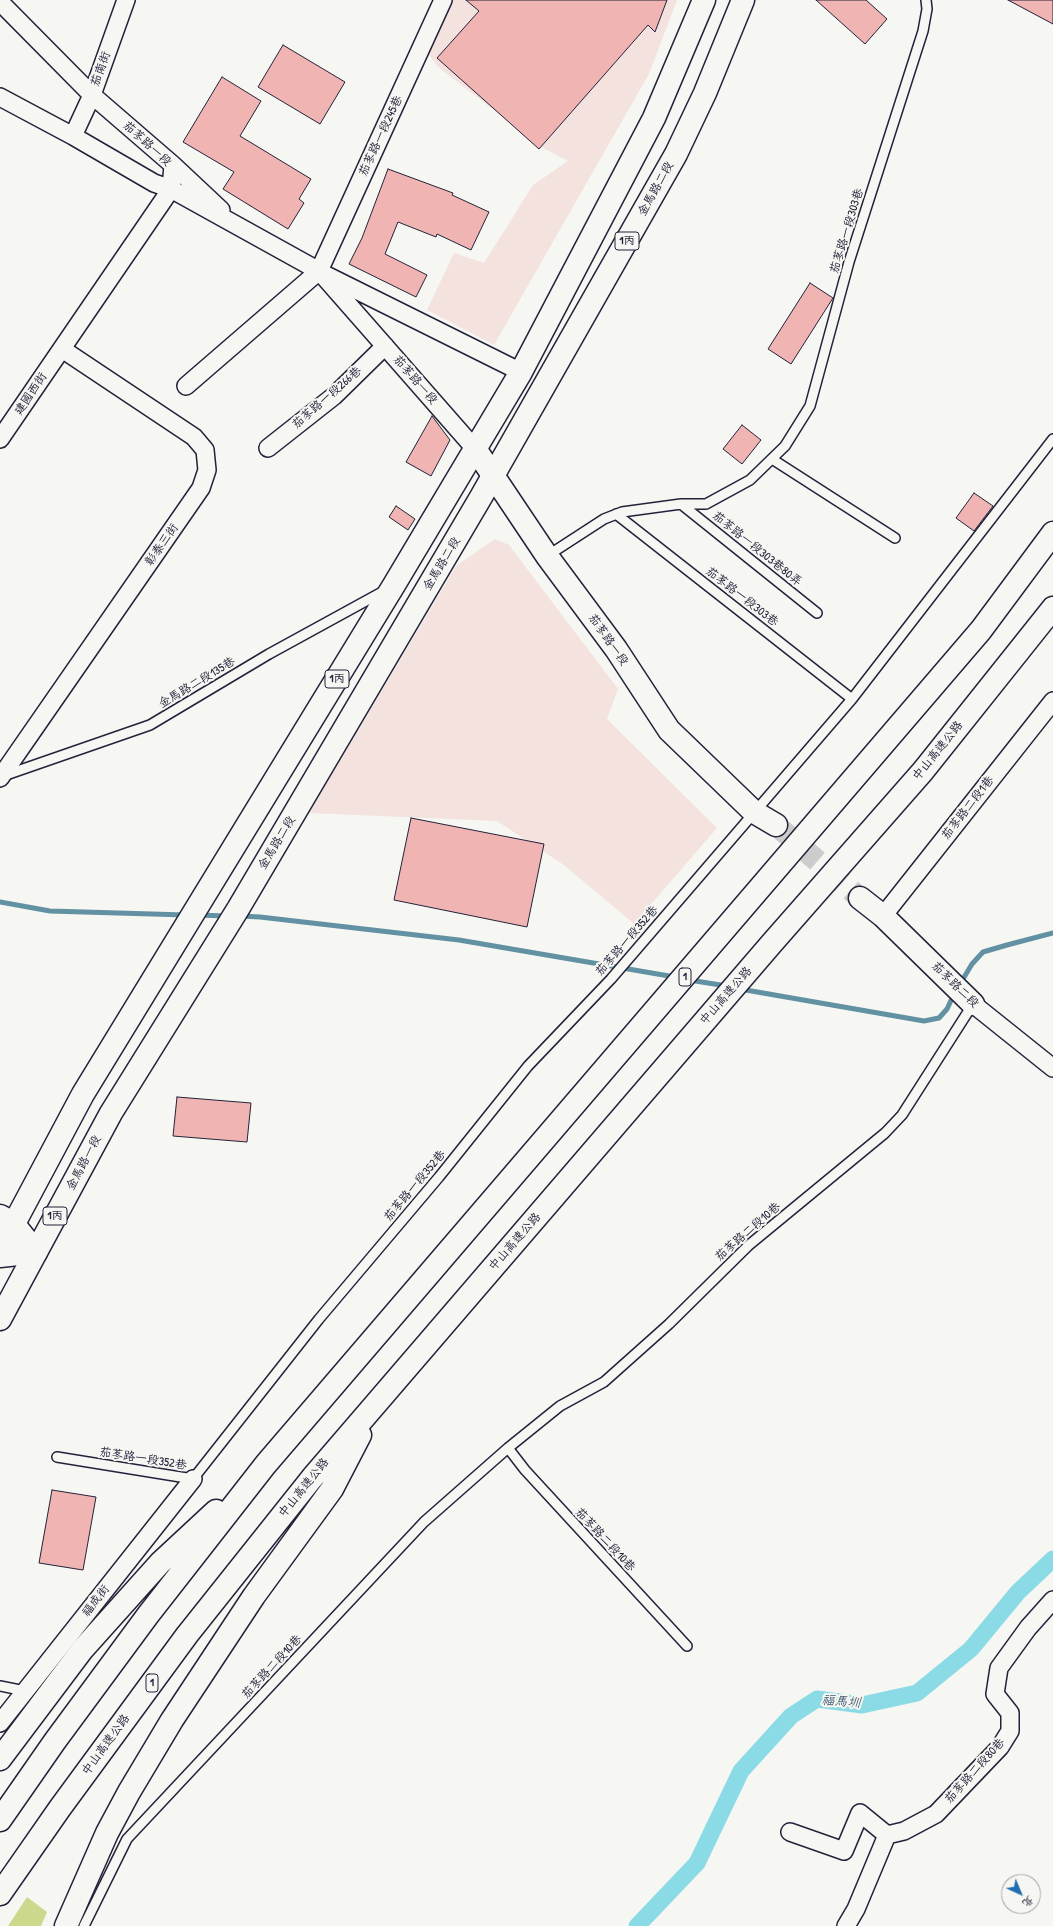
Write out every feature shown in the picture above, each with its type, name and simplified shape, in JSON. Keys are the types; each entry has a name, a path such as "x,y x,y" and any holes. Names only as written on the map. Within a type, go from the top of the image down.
{"main road":[{"name":"1丙","path":"0,1250 6,1220 476,450 521,372 654,118 704,0"},
{"name":"金馬路二段","path":"111,1113 234,916 494,475 676,154 705,93 743,0"},
{"name":"茄苳路一段","path":"476,450 547,556 616,649 669,730 754,812 776,825"},
{"name":"1","path":"0,1820 55,1741 148,1616 266,1464 981,630 1053,533"},
{"name":"中山高速公路","path":"0,1894 60,1808 187,1635 312,1478 772,943 923,771 1053,608"},
{"name":"茄苳路二段","path":"860,898 883,916 963,993"},
{"name":"金馬路一段","path":"0,1319 111,1113"},
{"path":"6,1220 36,1252"},
{"path":"0,1256 36,1252"},
{"path":"66,1926 107,1834 129,1792 172,1720 254,1596 332,1489 377,1402"},
{"path":"0,1759 82,1650 155,1569 266,1464"}],"street":[{"name":"茄南街","path":"73,136 92,95 126,0"},
{"name":"茄苳路一段245巷","path":"319,271 443,0"},
{"name":"茄苳路一段","path":"0,2 92,95 173,165 171,190 319,271 476,450"},
{"path":"0,98 73,136 154,183 171,190"},
{"path":"173,165 241,229"},
{"name":"建國西街","path":"0,439 171,190"},
{"path":"186,386 319,271 521,372"},
{"name":"茄苳路一段266巷","path":"268,448 334,396 385,346"},
{"name":"彰泰三街","path":"0,778 201,488 207,470 205,450 194,437 62,349"},
{"name":"茄苳路二段1巷","path":"883,916 1053,701"},
{"name":"茄苳路二段","path":"963,993 1053,1068"},
{"name":"福成街","path":"0,1723 193,1479"},
{"name":"茄苳路二段80巷","path":"887,1836 904,1830 936,1814 1000,1747 1010,1731 1010,1713 995,1694 999,1668 1028,1628 1053,1600"},
{"path":"790,1832 844,1850 860,1813 887,1836 856,1909 846,1926"}],"lane":[{"name":"茄苳路一段303巷","path":"547,556 604,519 616,514 681,504 706,504 750,480 785,446 810,406 850,262 922,31 927,9 926,0"},
{"name":"茄苳路一段352巷","path":"57,1457 193,1479 319,1319 439,1177 528,1066 611,979 852,699 1053,440"},
{"path":"772,459 895,538"},
{"name":"茄苳路一段303巷80弄","path":"681,504 817,613"},
{"name":"茄苳路一段303巷","path":"616,514 852,699"},
{"name":"金馬路二段135巷","path":"0,778 150,725 269,654 394,585"},
{"name":"茄苳路二段10巷","path":"84,1926 127,1839 424,1522 508,1448 560,1406 604,1382 669,1324 749,1245 885,1133 902,1115 963,993"},
{"name":"茄苳路二段10巷","path":"508,1448 525,1470 687,1646"},
{"path":"0,1686 25,1691"}],"shaded area":[{"path":"439,0 677,0 649,74 494,345 427,310 454,253 484,263 533,185 568,161 543,148 438,67 421,44"},
{"path":"495,539 509,545 618,689 607,719 717,828 634,924 564,865 497,821 309,813 456,566"}],"green space":[{"path":"27,1897 47,1912 41,1926 8,1926"}],"building":[{"path":"466,0 667,0 655,32 648,25 539,149 437,58 479,11"},
{"path":"816,0 866,0 887,19 865,44"},
{"path":"1008,0 1053,0 1053,24"},
{"path":"283,45 345,82 320,124 258,87"},
{"path":"222,77 261,101 240,136 311,179 299,199 304,203 288,229 223,189 234,172 183,142"},
{"path":"388,169 453,193 452,195 489,212 471,250 437,234 436,237 398,222 385,254 427,275 416,297 349,264 362,238"},
{"path":"810,283 833,298 791,364 768,349"},
{"path":"432,416 450,440 431,476 406,462"},
{"path":"742,425 761,440 742,464 723,449"},
{"path":"974,493 993,506 974,531 956,518"},
{"path":"396,506 415,519 408,530 389,517"},
{"path":"411,818 544,844 527,927 394,900"},
{"path":"177,1097 251,1103 247,1142 173,1136"},
{"path":"52,1490 96,1497 83,1570 39,1563"}],"waterway":[{"path":"0,902 50,911 186,915"},
{"path":"198,915 226,916"},
{"path":"240,916 459,940 675,977"},
{"path":"960,984 972,964 983,952 1053,933"},
{"path":"689,980 727,986"},
{"path":"740,989 924,1021 939,1018 947,1009 954,994"},
{"name":"福馬圳","path":"637,1926 697,1863 741,1771 791,1716 817,1699 862,1705 917,1693 971,1649 1018,1592 1053,1559"}],"tunnel":[{"path":"776,825 860,898"}]}
